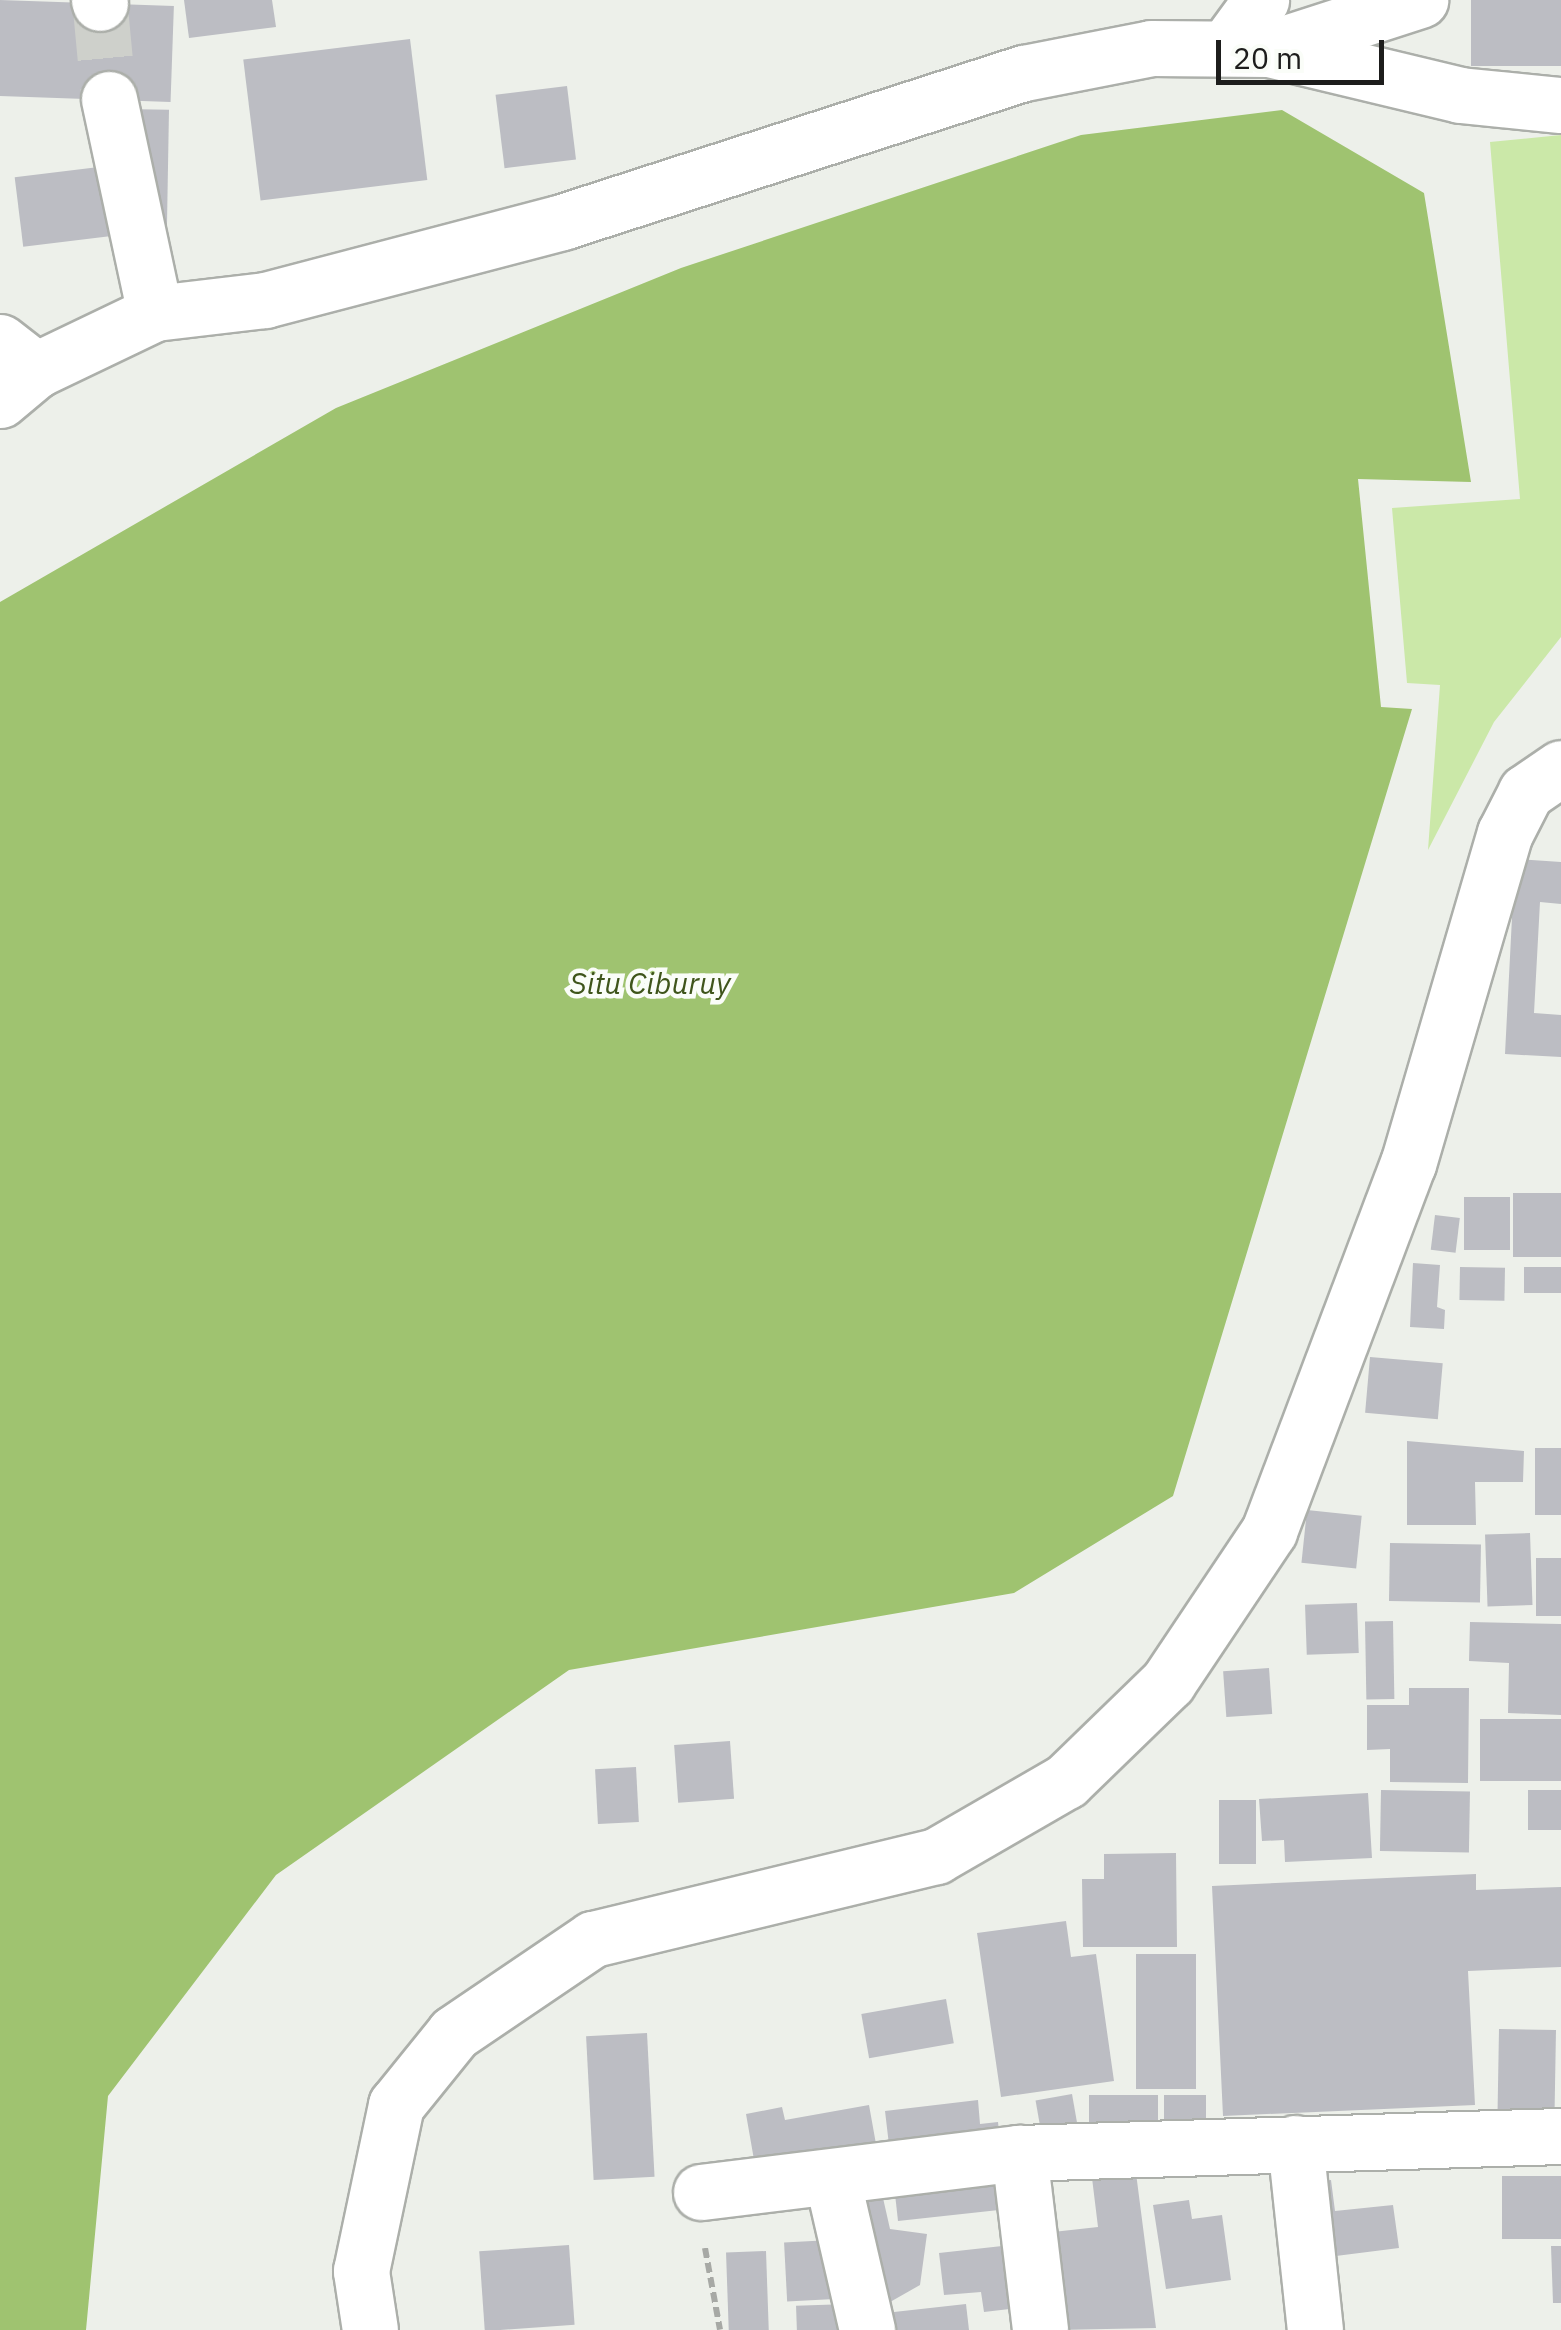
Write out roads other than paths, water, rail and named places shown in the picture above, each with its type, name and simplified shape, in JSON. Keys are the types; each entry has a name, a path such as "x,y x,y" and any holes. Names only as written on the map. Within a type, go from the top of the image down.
{"street":[{"path":"12,371 156,313 266,300 562,222 1024,73 1420,0"},
{"path":"1253,31 1460,95 1561,105"},
{"path":"109,99 156,313"},
{"path":"370,2330 361,2271 396,2105 454,2032 593,1939 936,1856 1066,1780 1168,1682 1269,1530 1408,1164 1505,833 1526,792 1561,768"},
{"path":"700,2192 1019,2153 1561,2136"},
{"path":"1295,2143 1315,2330"},
{"path":"1019,2153 1040,2330"},
{"path":"832,2178 867,2330"}],"water":[{"name":"Situ Ciburuy","path":"1282,110 1424,193 1471,482 1358,479 1381,707 1412,709 1173,1496 1014,1593 569,1670 276,1875 108,2096 86,2330 0,2330 0,602 336,408 681,268 1081,135"}],"tunnel":[{"path":"100,3 109,99"}]}
